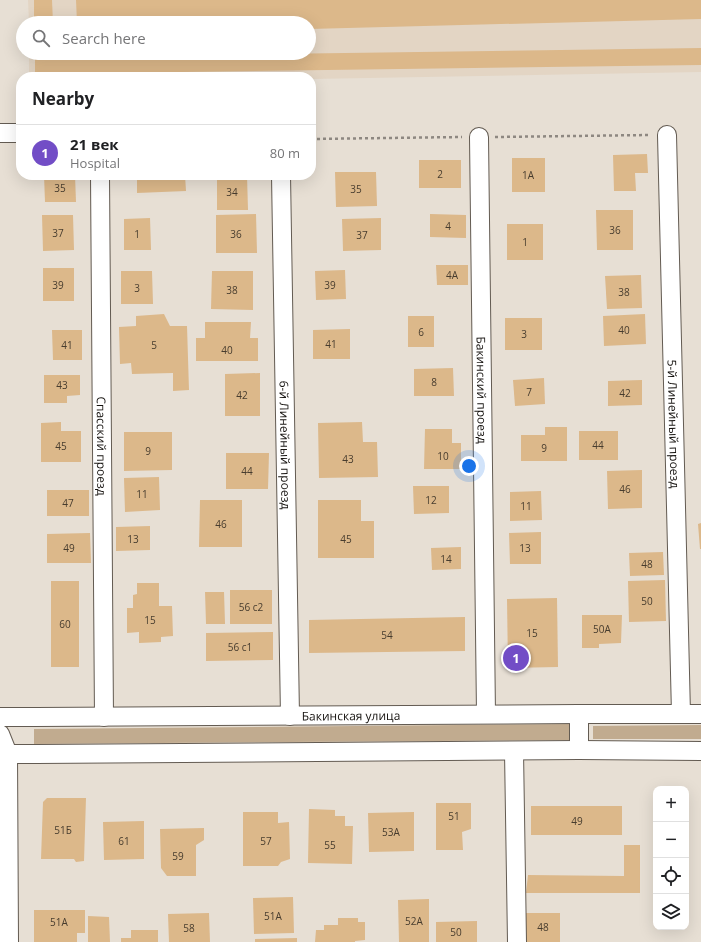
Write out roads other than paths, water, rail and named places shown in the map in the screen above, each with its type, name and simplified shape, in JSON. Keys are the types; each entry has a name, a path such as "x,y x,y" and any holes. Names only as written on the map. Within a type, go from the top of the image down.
{"street":[{"path":"0,133 16,133"},
{"name":"5-й Линейный проезд","path":"667,135 681,714"},
{"name":"Бакинский проезд","path":"479,137 486,714"},
{"name":"Спасский проезд","path":"100,180 104,717"},
{"name":"6-й Линейный проезд","path":"281,180 290,716"},
{"path":"579,714 579,750"},
{"name":"Бакинская улица","path":"0,717 701,714"},
{"path":"0,734 8,754 9,942"},
{"path":"8,754 701,750"},
{"path":"514,751 517,942"}],"place":[{"name":"21 век","path":"516,658"}]}
